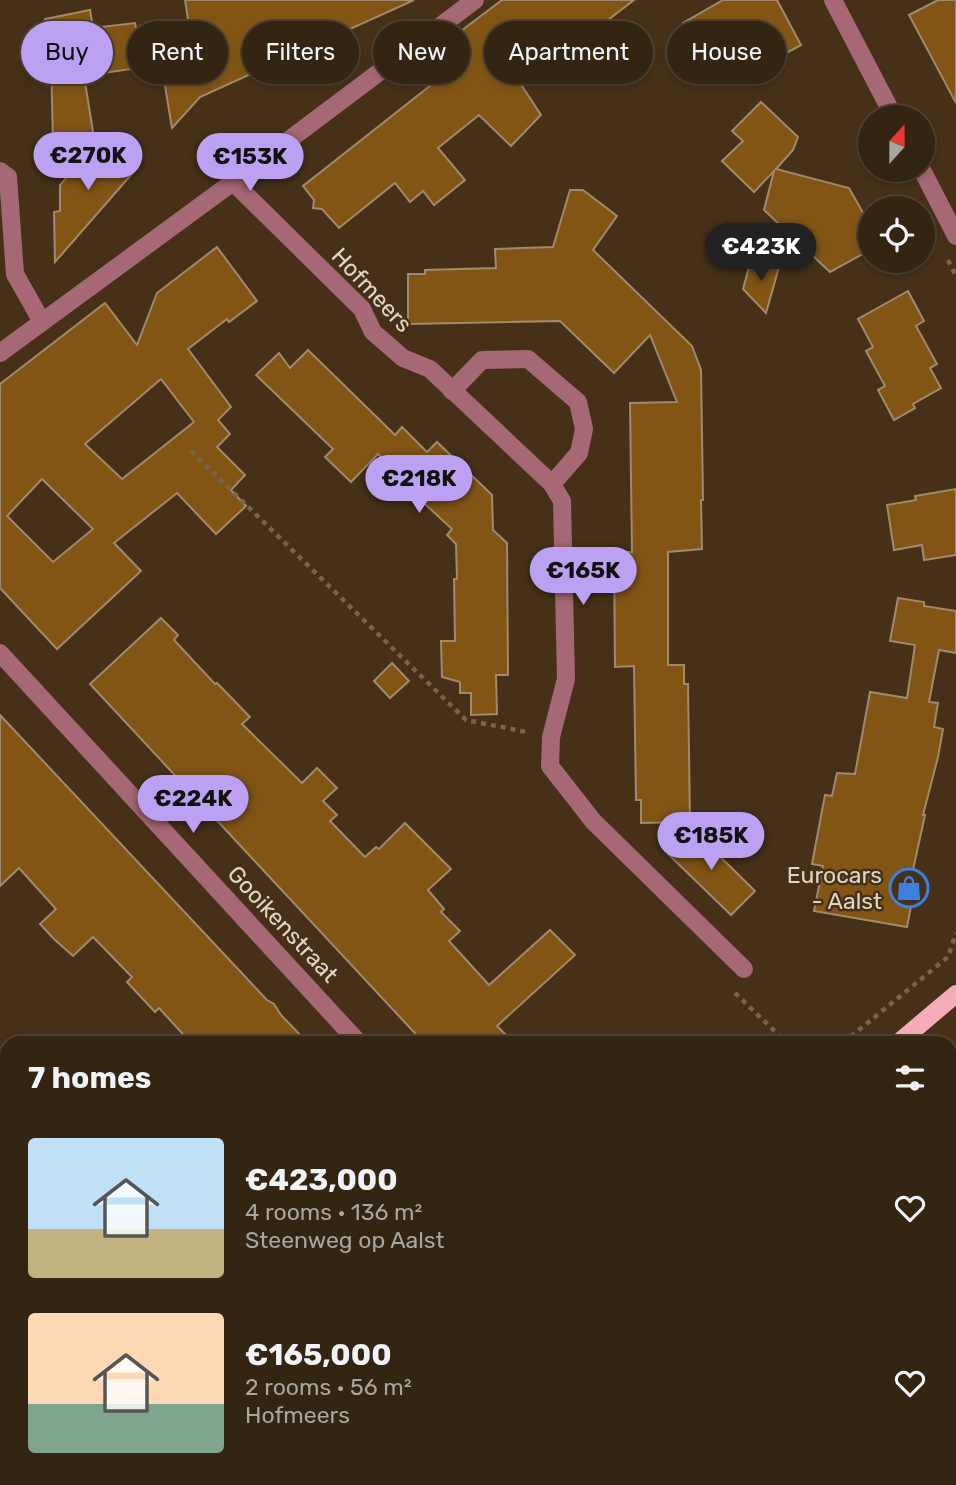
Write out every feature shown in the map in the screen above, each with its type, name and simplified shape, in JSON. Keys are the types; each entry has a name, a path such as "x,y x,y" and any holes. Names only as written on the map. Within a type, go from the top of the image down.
{"main road":[{"path":"906,1036 956,994"}],"street":[{"path":"0,353 475,0"},
{"path":"832,0 888,105"},
{"path":"0,171 8,177 15,274 42,322"},
{"name":"Hofmeers","path":"233,182 362,309 373,332 403,358 430,369 552,484 562,501 566,679 551,737 550,766 593,821 744,969"},
{"path":"928,182 956,236"},
{"path":"452,391 482,360 528,359 578,402 584,429 579,453 552,484"},
{"name":"Gooikenstraat","path":"0,653 353,1036"}],"path":[{"path":"191,451 466,720 551,737"},
{"path":"948,957 956,933"},
{"path":"852,1036 956,951"},
{"path":"744,969 729,987 780,1036"}],"building":[{"path":"185,0 414,0 359,25 359,21 242,21 242,78 200,97 172,128 165,84 228,84 228,21 188,21"},
{"path":"502,0 634,0 607,21 484,21 484,84 525,84 522,86 541,115 511,146 479,115 438,148 465,180 434,205 423,191 410,202 395,183 339,228 322,209 313,208 314,200 303,186 432,84 470,84 470,24"},
{"path":"723,0 777,0 801,45 786,53 786,21 686,21"},
{"path":"938,0 956,0 956,103 909,15"},
{"path":"90,10 92,21 45,21"},
{"path":"127,24 127,70 113,72 113,26"},
{"path":"52,84 85,84 95,144 53,144"},
{"path":"761,102 798,137 793,150 776,169 849,188 858,204 858,257 830,272 764,210 774,171 754,192 722,161 743,141 732,131"},
{"path":"101,138 137,168 55,262 54,212 60,211 60,185"},
{"path":"570,190 583,190 617,216 593,250 692,346 701,370 702,549 668,552 668,665 684,665 684,684 688,684 690,822 641,823 641,800 636,800 634,666 615,667 614,552 632,552 630,403 677,402 650,335 614,373 560,321 408,324 408,274 425,274 425,270 496,268 495,249 553,247"},
{"path":"217,247 257,301 229,322 227,319 188,349 231,407 218,420 230,434 217,447 245,475 231,490 246,506 216,534 177,493 114,543 141,571 57,649 0,588 0,384 105,303 137,345 157,293","holes":["161,379 194,422 122,479 85,444","42,479 93,529 53,562 7,516"]},
{"path":"751,260 779,267 766,313 743,289"},
{"path":"908,291 924,321 916,326 937,364 930,368 941,388 913,404 915,408 894,420 878,390 885,386 866,351 873,347 858,319"},
{"path":"308,350 395,435 402,427 427,452 437,442 492,495 493,530 507,543 508,675 496,675 497,714 471,715 471,693 460,693 460,682 442,677 441,641 455,641 456,544 447,535 452,529 412,492 415,490 378,454 351,482 325,457 333,449 256,375 279,353 290,368"},
{"path":"956,489 956,555 924,560 922,545 894,550 887,505 916,500 915,496"},
{"path":"898,598 924,602 924,606 956,611 956,653 939,650 929,702 938,703 934,727 943,729 911,879 916,880 907,927 814,911 823,866 812,864 825,795 832,796 837,773 855,774 870,692 907,698 915,645 890,641"},
{"path":"161,618 178,635 174,640 250,717 242,724 302,783 317,768 337,788 323,801 337,815 330,821 365,857 376,847 379,849 405,823 451,869 428,890 444,909 441,912 460,931 449,941 489,985 550,930 575,955 497,1026 507,1036 417,1036 90,684"},
{"path":"392,663 409,681 390,698 374,681"},
{"path":"0,715 301,1036 185,1036 159,1008 155,1012 127,982 132,977 93,937 73,956 54,939 40,924 56,909 19,868 0,886"},
{"path":"692,829 755,891 731,915 668,854"}],"place":[{"name":"Eurocars - Aalst","path":"909,888"}]}
